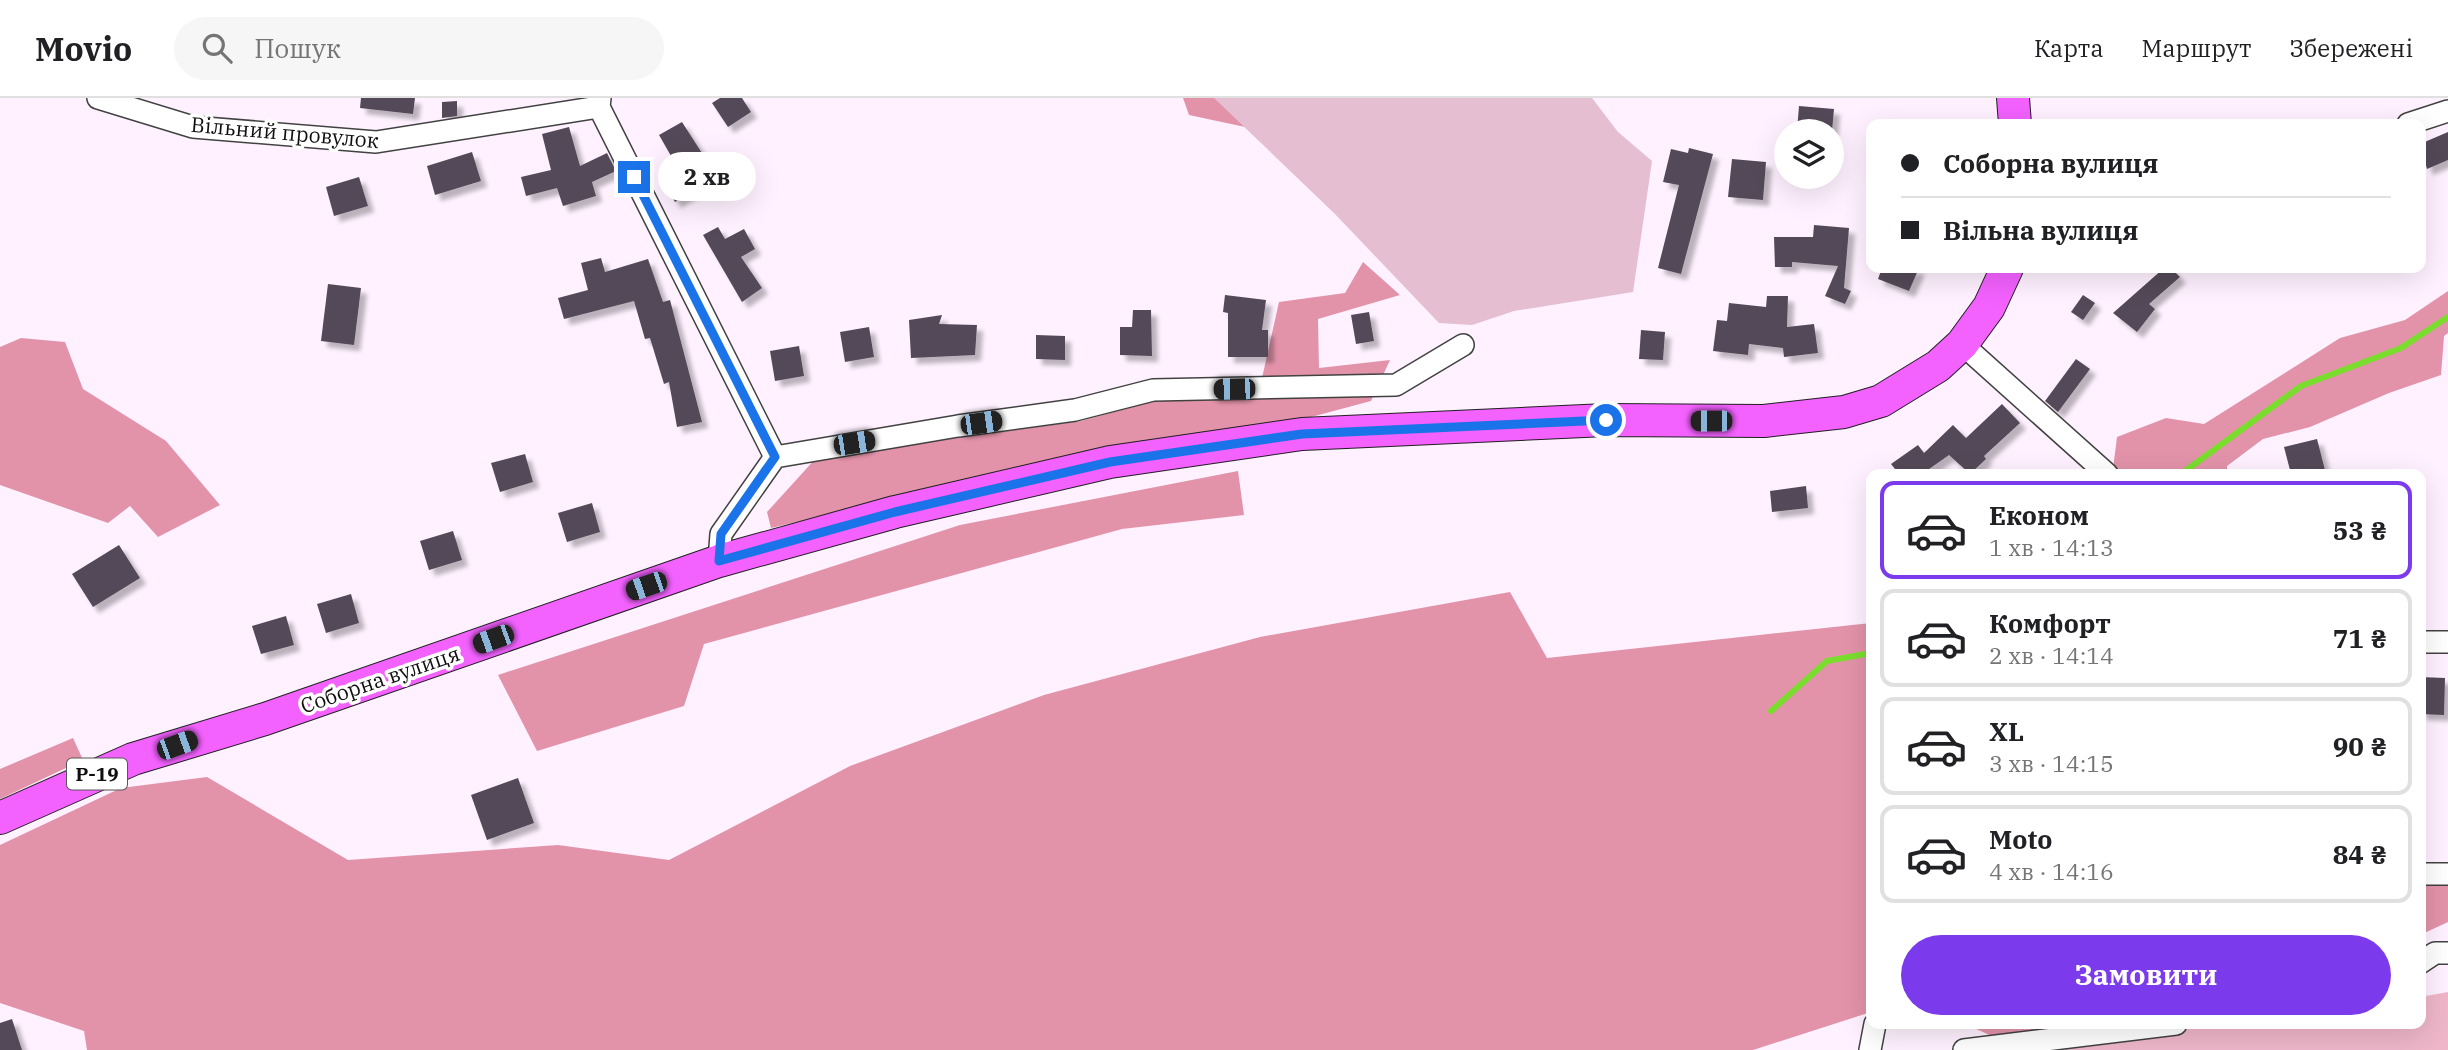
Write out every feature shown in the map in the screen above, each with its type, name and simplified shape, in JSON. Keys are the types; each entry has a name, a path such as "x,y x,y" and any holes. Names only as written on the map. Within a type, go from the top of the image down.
{"main road":[{"path":"2013,98 2015,119"},
{"name":"Соборна вулиця","path":"0,818 133,759 198,737 265,719 719,561 895,512 1110,462 1302,434 1606,420 1764,421 1844,412 1881,401 1909,386 1962,344 1989,307 2005,273"}],"street":[{"name":"Вільний провулок","path":"98,98 193,127 376,142 599,102"},
{"path":"599,102 775,457"},
{"path":"2423,119 2448,111"},
{"path":"1962,344 2101,469"},
{"path":"719,561 721,534 775,457 958,426 1075,410 1153,390 1396,385 1463,345"},
{"path":"2426,642 2448,642"},
{"path":"2426,874 2448,874"},
{"path":"2426,959 2435,953 2448,954"},
{"path":"1870,1050 1874,1029"},
{"path":"1964,1050 2135,1029"}],"shaded area":[{"path":"1183,98 1356,98 1287,136 1189,115"},
{"path":"1214,98 1592,98 1618,132 1652,161 1633,292 1514,311 1472,325 1439,323 1335,214"},
{"path":"1363,262 1400,295 1318,319 1319,368 1390,360 1371,401 1300,420 1068,458 771,528 767,512 817,457 1081,421 1154,401 1258,396 1279,302 1345,293"},
{"path":"2448,291 2448,333 2444,336 2441,375 2389,393 2310,427 2263,439 2227,466 2227,469 2113,469 2117,437 2166,418 2204,424 2340,338 2405,320"},
{"path":"21,338 65,342 83,389 166,441 220,505 158,537 130,506 108,523 0,485 0,347"},
{"path":"1238,471 1244,515 1122,529 704,644 684,706 537,751 498,675 960,525"},
{"path":"1510,592 1547,658 1866,624 1866,1014 1753,1050 87,1050 84,1031 0,1003 0,845 121,788 207,777 348,860 558,845 669,860 850,766 1044,695 1260,637"},
{"path":"73,738 83,760 0,799 0,769"},
{"path":"2426,885 2448,885 2448,922 2426,932"},
{"path":"2448,992 2448,1050 2007,1050 2178,1029 2426,1029 2426,996"},
{"path":"1976,1029 2038,1029 1996,1038"}],"building":[{"path":"361,98 415,98 413,114 360,108"},
{"path":"720,98 742,98 751,112 728,127 712,103"},
{"path":"457,101 457,116 442,118 442,102"},
{"path":"1799,106 1834,109 1833,119 1798,119"},
{"path":"682,122 718,178 675,202 665,184 682,175 659,135"},
{"path":"569,127 580,166 607,153 616,171 592,182 596,196 563,206 557,188 526,196 521,177 551,170 542,134"},
{"path":"2448,132 2448,160 2427,169 2426,141"},
{"path":"1689,148 1713,154 1681,274 1658,268 1679,185 1663,182 1671,149 1688,153"},
{"path":"472,152 481,181 435,195 427,166"},
{"path":"1732,159 1766,162 1763,200 1728,197"},
{"path":"359,177 368,206 334,216 326,187"},
{"path":"1814,225 1849,228 1844,288 1851,291 1845,304 1825,296 1838,266 1792,262 1792,267 1775,267 1774,237 1813,237"},
{"path":"718,227 725,239 744,229 755,249 741,257 762,288 742,302 703,235"},
{"path":"601,258 605,272 648,259 663,302 670,300 702,422 677,427 669,382 664,384 650,338 645,339 634,301 564,319 558,298 588,290 581,263"},
{"path":"1880,273 1917,273 1909,291 1878,279"},
{"path":"2158,273 2176,273 2180,277 2149,304 2155,309 2137,332 2113,313"},
{"path":"328,284 361,288 354,345 321,341"},
{"path":"1225,295 1266,300 1262,330 1268,330 1268,357 1228,357 1228,313 1223,312"},
{"path":"2083,295 2095,303 2083,320 2071,312"},
{"path":"1767,296 1788,296 1787,327 1814,324 1818,353 1784,357 1783,348 1749,344 1748,355 1713,351 1717,320 1727,321 1729,303 1766,307"},
{"path":"1133,310 1151,310 1152,356 1120,355 1120,327 1132,327"},
{"path":"1369,312 1374,341 1356,344 1351,315"},
{"path":"942,315 939,324 977,325 975,355 911,358 909,320"},
{"path":"869,327 874,357 845,362 840,332"},
{"path":"1641,330 1665,332 1663,360 1639,359"},
{"path":"1036,335 1065,336 1065,360 1036,359"},
{"path":"799,346 804,376 775,381 770,351"},
{"path":"2076,359 2090,369 2058,412 2045,401"},
{"path":"2002,404 2020,423 1984,456 1986,459 1975,469 1964,469 1949,455 1929,469 1895,469 1891,464 1918,445 1924,453 1953,425 1966,438"},
{"path":"2317,439 2325,469 2290,469 2284,447"},
{"path":"525,454 533,482 500,492 491,463"},
{"path":"1806,486 1808,508 1772,512 1770,491"},
{"path":"592,503 600,532 567,542 558,513"},
{"path":"453,531 462,560 429,570 420,541"},
{"path":"119,545 140,578 93,607 72,574"},
{"path":"351,594 359,623 326,633 317,604"},
{"path":"286,616 294,645 261,654 252,626"},
{"path":"2426,677 2445,678 2444,715 2426,714"},
{"path":"518,778 534,823 487,840 471,795"},
{"path":"12,1019 22,1050 0,1050 0,1023"}],"waterway":[{"path":"2188,469 2301,386 2401,348 2448,317"},
{"path":"1771,711 1827,661 1866,654"}],"route":[{"path":"634,177 775,457 721,534 719,561 895,512 1110,462 1302,434 1606,420"}]}
